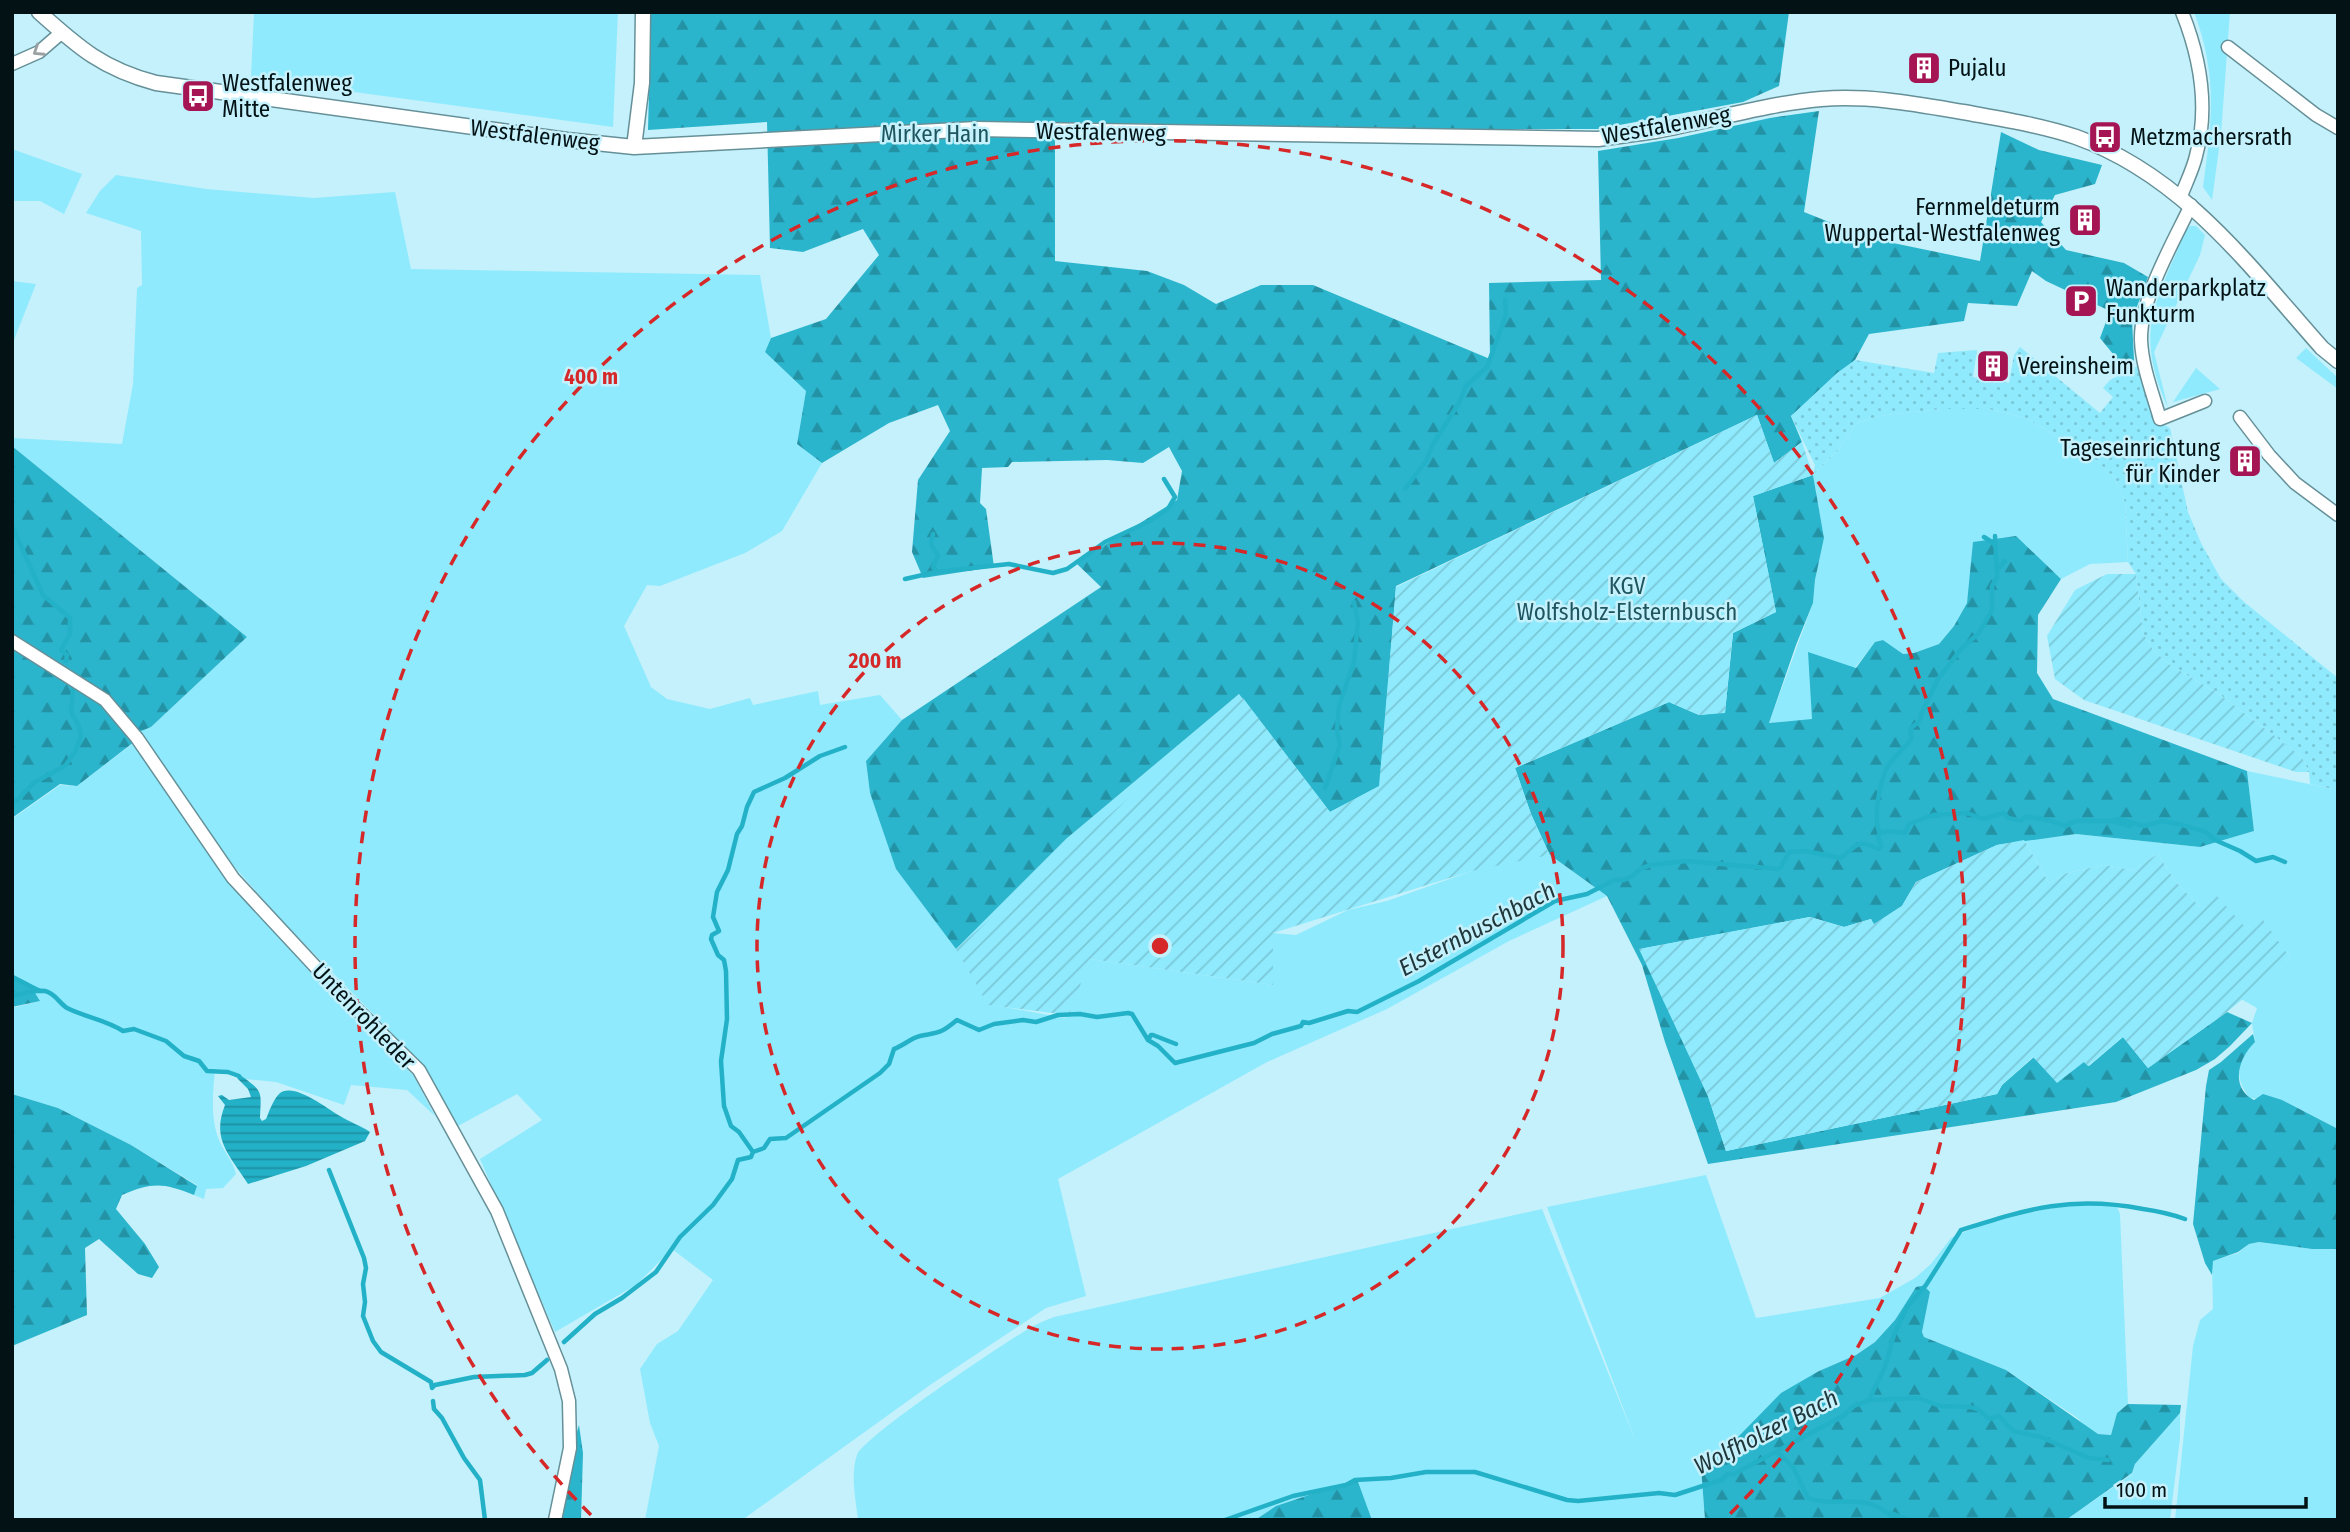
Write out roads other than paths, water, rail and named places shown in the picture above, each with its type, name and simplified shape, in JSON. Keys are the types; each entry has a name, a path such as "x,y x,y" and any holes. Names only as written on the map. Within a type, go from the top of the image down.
{"street":[{"name":"Westfalenweg","path":"39,12 61,33 101,63 122,73 156,83 634,147 977,130 1598,139 1657,131 1785,104 1857,97 2028,124 2076,137 2118,155 2186,200 2225,239 2322,348 2338,361"},
{"path":"634,147 642,83 643,12"},
{"path":"2182,12 2196,51 2201,86 2201,122 2186,200 2148,298 2142,318 2141,342 2160,419 2205,401"},
{"path":"12,64 39,52 61,33"},
{"path":"2228,47 2316,115 2338,128"},
{"path":"2240,417 2295,484 2338,515"},
{"name":"Untenrohleder","path":"12,641 105,700 137,738 233,878 338,990 419,1070 497,1210 561,1369 569,1401 570,1448 555,1520"}],"waterway":[{"path":"1405,489 1426,461 1466,386 1487,367 1506,315 1505,300"},
{"path":"905,579 936,572 1009,564 1053,573 1067,569 1105,542 1150,521 1168,509 1175,497 1164,479"},
{"path":"12,526 43,595 70,618 70,634 61,650 67,655 66,661"},
{"path":"933,534 931,545 938,555 933,567 936,571"},
{"path":"1880,833 1877,819 1878,800 1888,766 1911,740 1911,728 1920,721 1938,679 1962,648 1978,634 1992,610 1992,586 1997,577 1995,536"},
{"path":"1984,537 1995,544"},
{"path":"1997,570 2005,561"},
{"path":"1325,788 1340,745 1337,730 1339,706 1354,662 1358,622 1354,602"},
{"path":"12,805 35,782 65,766 75,752 81,736 71,712 73,689"},
{"path":"753,1152 739,1132 731,1126 724,1106 721,1061 727,1019 726,971 724,960 718,955 711,939 712,935 719,931 713,917 717,892 728,870 737,834 754,792 785,778 820,756 845,747"},
{"name":"Elsternbuschbach","path":"564,1342 595,1314 622,1298 656,1272 680,1237 713,1205 732,1179 738,1160 751,1157 753,1152 764,1148 770,1139 786,1138 880,1073 889,1064 894,1049 917,1037 943,1030 957,1020 979,1030 994,1024 1023,1020 1036,1022 1058,1015 1080,1014 1097,1017 1128,1013 1132,1014 1148,1040 1175,1063 1254,1043 1272,1034 1301,1026 1303,1022 1309,1023 1348,1011 1357,1012 1419,981 1555,901 1587,894 1614,880 1624,880 1651,865 1687,861 1778,869 1789,852 1805,851 1841,858 1855,846 1862,844 1879,849 1880,833 1905,833 1909,824 1933,815 1967,813 1983,819 2004,813 2008,818 2021,821 2030,817 2066,826 2075,821 2118,819 2144,826 2162,821 2206,832 2215,840 2256,861 2273,857 2285,862"},
{"name":"Elsternbuschbach","path":"2111,821 2130,826"},
{"path":"12,977 40,991"},
{"path":"12,996 37,991 48,992 74,1011 123,1031 134,1029 166,1041 184,1056 199,1061 207,1071 228,1072 239,1076"},
{"path":"1148,1040 1153,1035 1176,1044"},
{"path":"329,1170 364,1258 366,1268 363,1316 373,1341 381,1352 431,1382 432,1388 435,1385 474,1377 525,1375 532,1373 547,1360"},
{"name":"Wolfholzer Bach","path":"1225,1520 1293,1496 1346,1485 1355,1480 1426,1472 1475,1472 1567,1500 1659,1493 1675,1495 1734,1474 1869,1400 1885,1367 1894,1335 1907,1307 1926,1285 1961,1230 2029,1210 2071,1204 2117,1205 2185,1219"},
{"path":"1869,1400 1919,1398 1940,1406 1971,1407 1989,1419 1999,1416 2013,1431 2041,1437 2089,1458 2108,1460"},
{"path":"433,1401 434,1409 480,1480 485,1520"},
{"path":"1777,1452 1793,1467 1808,1498 1831,1502 1863,1502 1874,1505 1895,1520"},
{"path":"1891,1513 1910,1520"}],"place":[{"name":"Pujalu","path":"1924,68"},
{"name":"Westfalenweg Mitte","path":"198,96"},
{"name":"Metzmachersrath","path":"2105,137"},
{"name":"Fernmeldeturm Wuppertal-Westfalenweg","path":"2085,220"},
{"name":"Wanderparkplatz Funkturm","path":"2081,301"},
{"name":"Vereinsheim","path":"1993,366"},
{"name":"Tageseinrichtung für Kinder","path":"2245,461"}],"park label":[{"name":"Mirker Hain","path":"935,134"},
{"name":"KGV Wolfsholz-Elsternbusch","path":"1627,599"}]}
